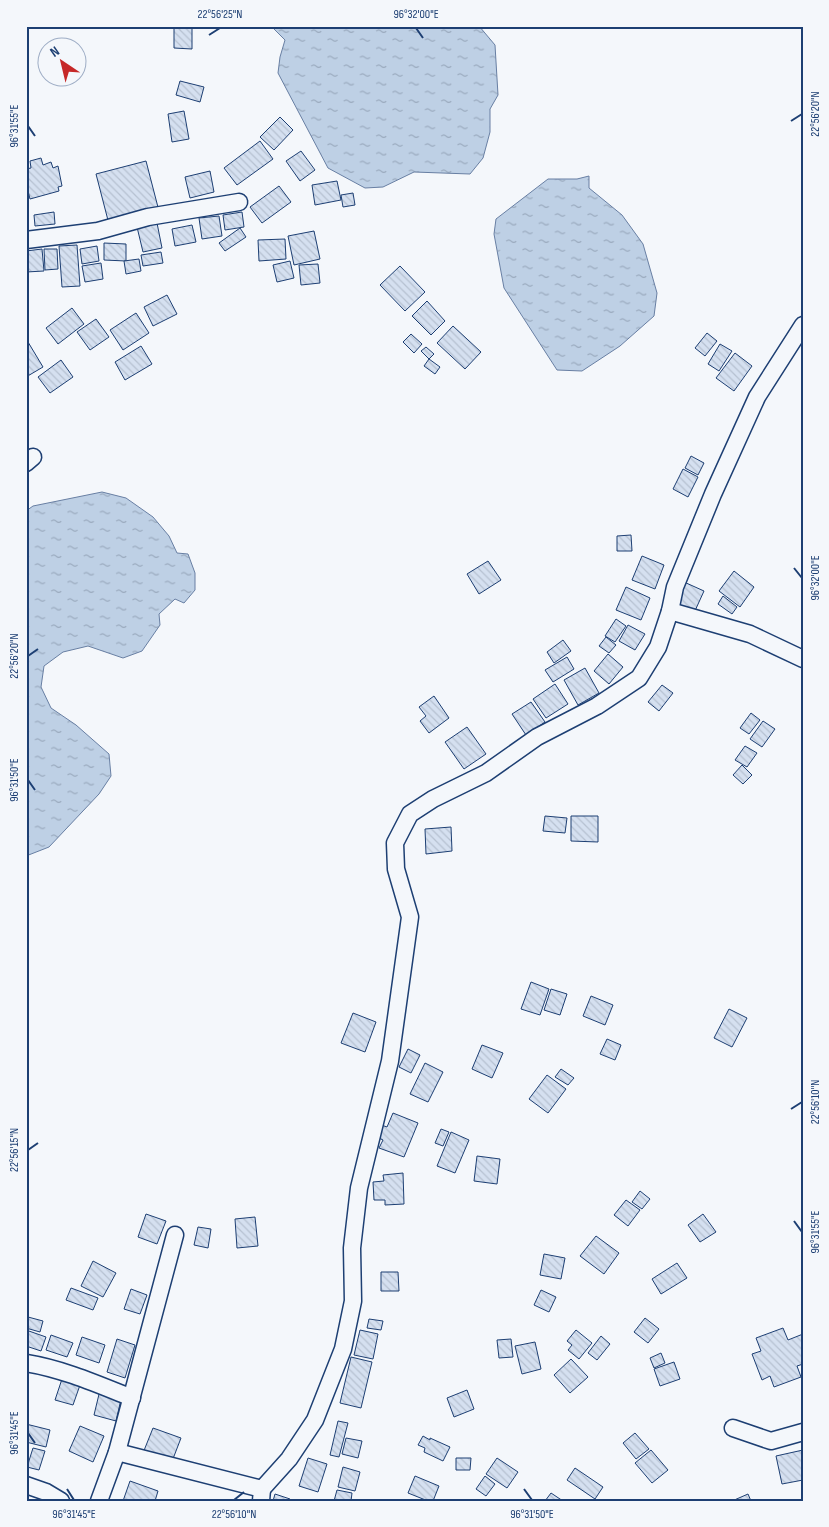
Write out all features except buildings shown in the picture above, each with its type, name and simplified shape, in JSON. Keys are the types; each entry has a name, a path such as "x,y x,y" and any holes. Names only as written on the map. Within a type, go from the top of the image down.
{"street":[{"path":"26,240 98,231 148,217 239,202"},
{"path":"117,1452 261,1495 290,1458 315,1420 343,1348 353,1301 352,1248 358,1188 390,1062 410,917 396,869 395,843 410,814 433,799 486,773 537,737 597,706 639,678 658,647 670,612 675,587 713,494 758,397 803,325"},
{"path":"670,612 750,634 803,659"},
{"path":"100,1501 117,1452 176,1235"},
{"path":"26,1363 44,1366 92,1381 132,1398"},
{"path":"733,1428 771,1441 803,1432"},
{"path":"26,1485 46,1492 61,1501"}],"water":[{"path":"271,26 479,26 495,45 498,95 490,109 490,132 483,158 470,174 414,172 383,187 365,188 328,168 278,73 285,40"},
{"path":"589,176 589,188 622,215 643,244 657,293 654,316 620,346 582,371 557,370 504,288 494,234 496,219 548,179 577,179"},
{"path":"102,492 126,498 153,517 169,536 177,553 188,554 195,573 195,590 184,603 175,599 159,614 160,625 142,651 123,658 88,646 63,652 44,666 41,687 51,708 76,725 109,754 111,776 99,794 49,847 26,856 26,511 33,506"}]}
